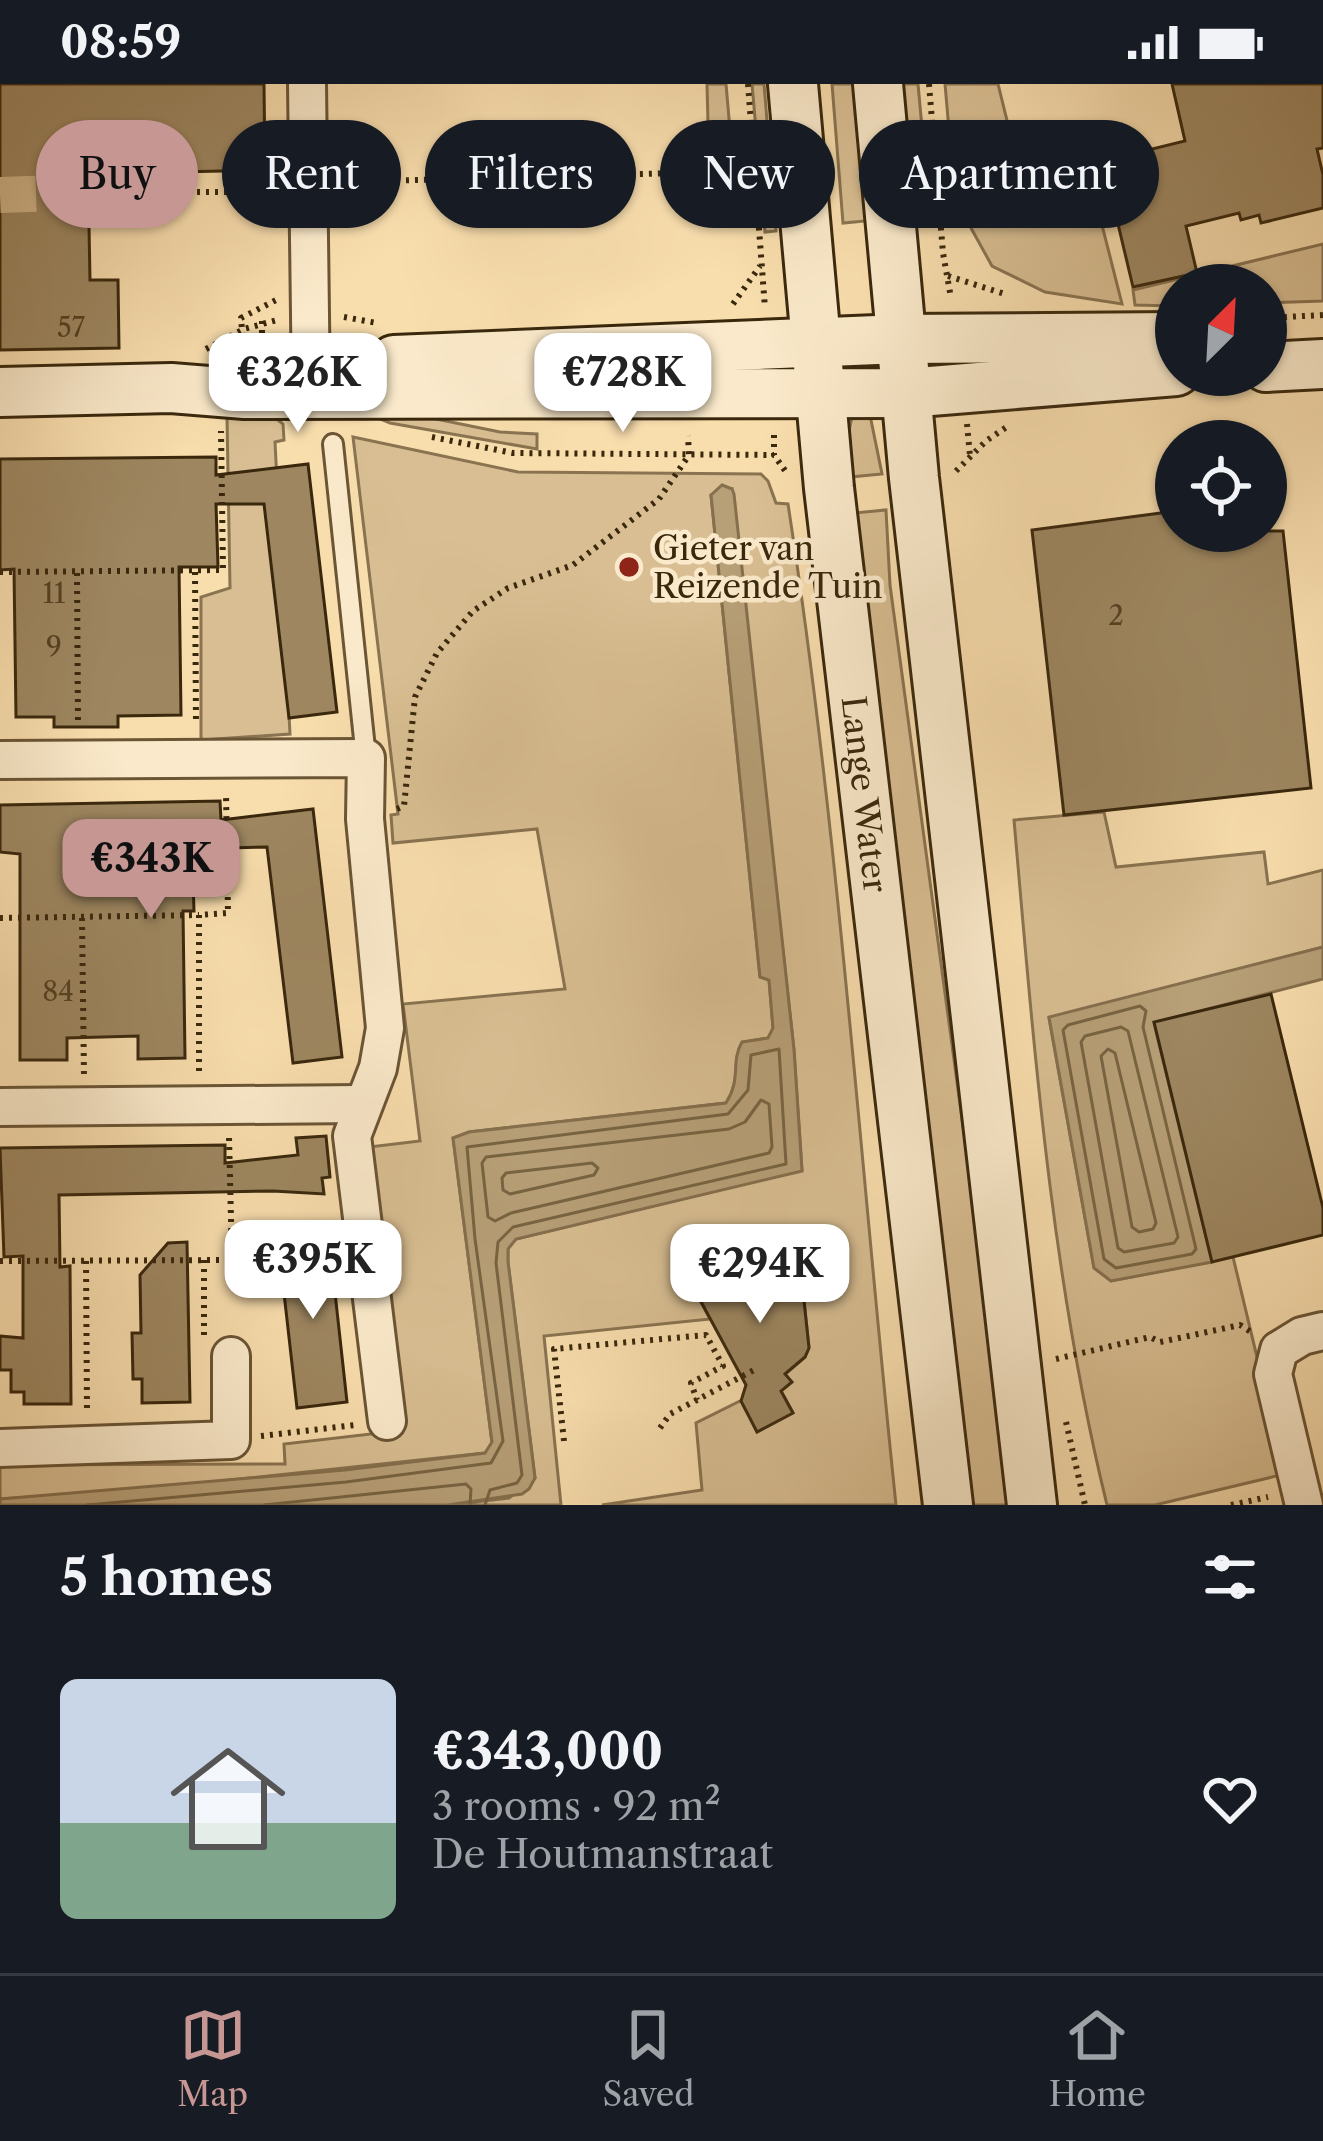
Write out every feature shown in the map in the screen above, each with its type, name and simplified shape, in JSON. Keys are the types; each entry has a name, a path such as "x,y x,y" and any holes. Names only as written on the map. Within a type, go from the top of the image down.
{"main road":[{"name":"Lange Water","path":"793,84 819,394 947,1505"},
{"path":"878,84 963,922 1032,1505"},
{"path":"1287,334 1323,333"},
{"path":"0,392 171,388 245,394 311,378 814,343 1155,337"},
{"path":"1287,366 1323,364"},
{"path":"171,388 245,366 311,378 819,394 963,391 1155,373"}],"street":[{"path":"300,120 307,84"},
{"path":"292,228 311,378"},
{"path":"0,760 366,758 365,820 385,1028 378,1068 352,1136 386,1410"},
{"path":"0,1107 362,1104"},
{"path":"1304,1505 1273,1374 1280,1350 1301,1336 1323,1331"},
{"path":"0,1448 231,1440 231,1356"}],"lane":[{"path":"333,444 366,758"}],"path":[{"path":"929,84 943,253 956,338"},
{"path":"401,184 660,174"},
{"path":"245,366 241,317 278,299"},
{"path":"1287,318 1323,315"},
{"path":"963,391 970,456"},
{"path":"0,572 223,570 221,409"},
{"path":"365,820 404,806 415,698 436,653 473,611 508,589 573,565 659,499 689,455 688,436"},
{"path":"0,918 228,913 195,572"},
{"path":"77,573 78,759"},
{"path":"0,1262 232,1260 199,914"},
{"path":"82,918 84,1103"},
{"path":"86,1261 88,1446"},
{"path":"1052,1360 1150,1337 1160,1342 1240,1325 1280,1350"},
{"path":"564,1441 554,1349 706,1335 723,1366 691,1382 697,1400"},
{"path":"660,1428 670,1414 756,1369"},
{"path":"231,1440 360,1424 358,1405 386,1410"}],"shaded area":[{"path":"707,84 726,84 729,120 708,120"},
{"path":"752,84 764,84 767,120 755,120"},
{"path":"832,84 865,84 868,120 859,120 859,222 843,223"},
{"path":"903,84 918,84 921,120 906,120"},
{"path":"945,84 998,84 1007,120 948,120"},
{"path":"971,228 1103,228 1122,304 1045,292 992,266"},
{"path":"1323,244 1323,301 1287,302 1287,264 1240,264"},
{"path":"1155,285 1155,305 1135,305 1133,290"},
{"path":"382,408 500,432 537,434 537,449 390,423 378,418"},
{"path":"853,413 867,414 871,420 882,474 850,477 848,435"},
{"path":"273,416 283,424 284,440 275,442 290,734 201,740 201,597 230,588 227,417"},
{"path":"353,437 518,472 761,474 776,503 788,504 835,878 896,1505 602,1505 702,1490 696,1423 742,1400 757,1432 793,1413 781,1391 791,1382 785,1374 805,1357 809,1347 799,1254 757,1257 746,1244 702,1283 700,1300 710,1319 544,1336 561,1505 449,1505 509,1498 535,1478 508,1262 508,1248 516,1239 802,1170 794,1050 732,489 711,495 760,977 769,980 773,1028 769,1038 742,1042 726,1103 469,1132 453,1138 492,1443 485,1453 145,1489 0,1499 0,1465 285,1464 284,1444 397,1431 369,1147 420,1141 403,1004 565,989 537,829 393,843 391,815 398,814"},
{"path":"886,510 890,585 1014,1505 966,1505 854,513"},
{"path":"1104,812 1116,867 1264,852 1268,884 1323,870 1323,947 1049,1018 1094,1268 1111,1281 1233,1257 1285,1474 1155,1505 1107,1505 1088,1421 1047,1164 1014,820"}],"water":[{"path":"722,485 734,494 794,1050 802,1171 516,1239 508,1249 508,1262 535,1478 522,1494 448,1505 0,1505 0,1499 345,1470 485,1453 492,1442 453,1138 469,1132 726,1103 742,1042 768,1038 773,1028 769,980 760,977 711,495"},
{"path":"1323,947 1323,979 1154,1023 1212,1262 1111,1281 1094,1268 1049,1017"}],"building":[{"path":"0,84 264,84 264,120 222,120 222,171 198,172 198,120 36,120 36,228 89,228 90,280 118,280 119,348 0,350"},
{"path":"1172,84 1323,84 1323,148 1317,149 1323,208 1261,223 1259,215 1241,220 1239,213 1186,226 1195,264 1155,264 1155,282 1133,287 1119,228 1159,228 1159,147 1185,141"},
{"path":"216,457 216,475 308,464 337,712 289,718 264,504 216,504 218,567 179,567 181,715 118,716 118,727 54,727 54,717 16,717 14,569 0,570 0,459"},
{"path":"1155,514 1155,552 1285,552 1311,788 1064,815 1032,530"},
{"path":"220,801 221,820 313,809 342,1057 293,1063 267,847 192,849 194,911 183,911 185,1058 138,1059 138,1036 67,1038 67,1060 20,1060 20,854 0,852 0,805"},
{"path":"1271,994 1323,1208 1323,1235 1212,1262 1154,1022"},
{"path":"326,1136 330,1177 322,1178 324,1194 59,1195 60,1267 70,1266 71,1404 24,1404 24,1392 11,1392 11,1370 0,1370 0,1336 23,1338 23,1256 4,1257 0,1148 225,1145 225,1163 298,1155 296,1138"},
{"path":"329,1238 347,1402 297,1408 278,1240"},
{"path":"187,1242 190,1402 142,1403 142,1379 133,1379 132,1333 141,1333 140,1275 168,1243"},
{"path":"746,1244 757,1257 799,1253 809,1348 785,1374 792,1382 781,1391 793,1413 757,1432 741,1401 746,1385 699,1298 706,1277"}],"tunnel":[{"path":"0,195 36,194"}],"place":[{"name":"Gieter van Reizende Tuin","path":"629,567"}]}
